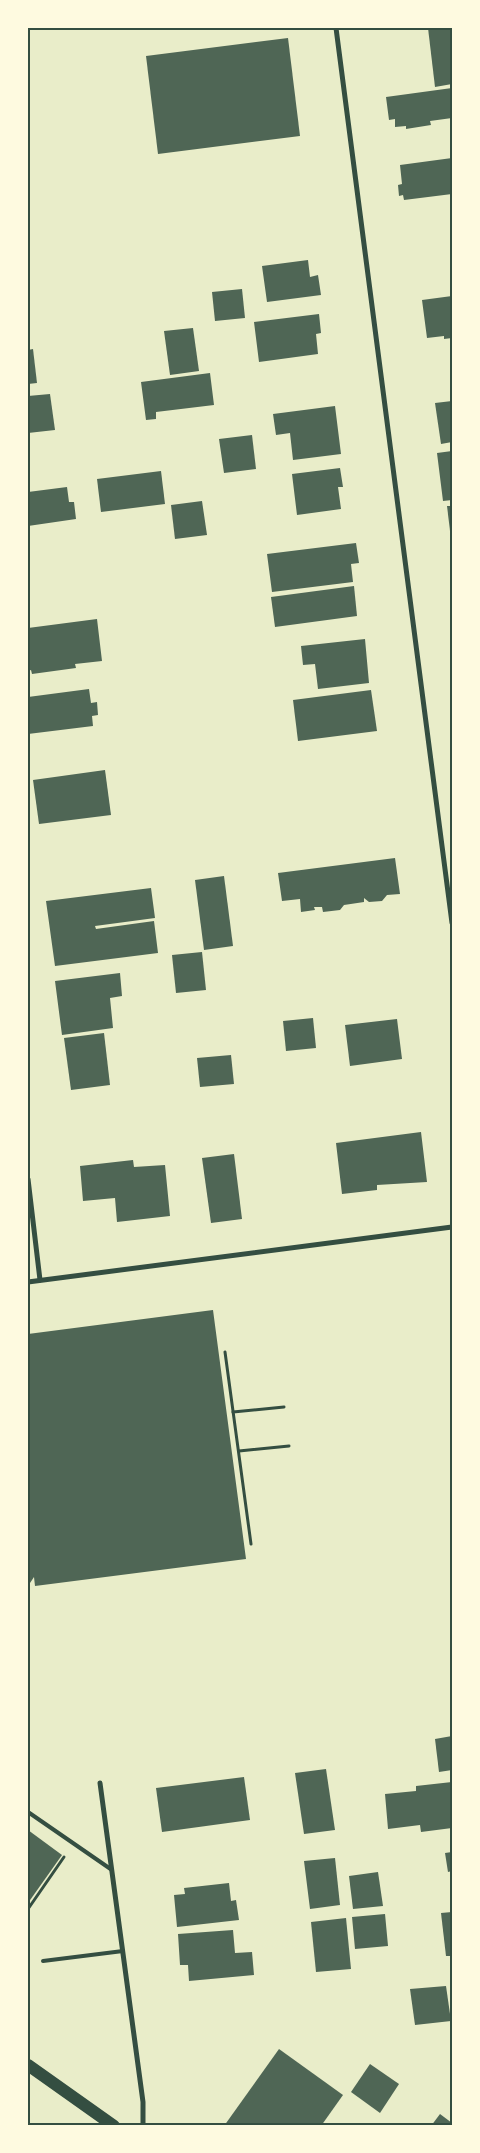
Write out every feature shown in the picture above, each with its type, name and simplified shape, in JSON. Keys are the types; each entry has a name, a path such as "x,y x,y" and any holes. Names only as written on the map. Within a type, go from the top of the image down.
{"main road":[{"path":"28,2065 114,2126"}],"street":[{"path":"336,28 452,923"},
{"path":"28,1179 40,1280"},
{"path":"28,1282 452,1227"},
{"path":"100,1783 143,2102 143,2126"}],"lane":[{"path":"28,1812 112,1870"},
{"path":"42,1962 123,1951"}],"path":[{"path":"225,1352 251,1544"},
{"path":"234,1412 284,1407"},
{"path":"239,1451 289,1446"},
{"path":"28,1910 74,1844"}],"building":[{"path":"428,28 452,28 452,84 435,87"},
{"path":"288,38 300,136 158,154 146,56"},
{"path":"452,88 452,118 430,121 431,125 406,129 406,126 395,127 395,119 389,120 386,97"},
{"path":"452,158 452,194 404,200 403,195 399,196 398,185 402,184 400,165"},
{"path":"308,260 310,277 318,275 321,295 267,302 262,266"},
{"path":"242,289 245,318 215,321 212,292"},
{"path":"452,296 452,338 444,339 444,336 427,338 422,300"},
{"path":"319,314 321,333 316,334 318,354 259,362 254,322"},
{"path":"193,328 199,371 170,375 164,331"},
{"path":"33,349 37,383 28,384 28,350"},
{"path":"210,373 214,405 156,412 156,419 146,420 141,382"},
{"path":"50,394 55,430 28,433 28,396"},
{"path":"452,401 452,442 441,444 435,403"},
{"path":"335,406 341,454 293,460 290,433 276,435 273,414"},
{"path":"252,435 256,469 224,473 219,439"},
{"path":"452,451 452,500 443,501 437,453"},
{"path":"340,468 343,487 338,487 341,509 297,515 292,474"},
{"path":"161,471 165,504 101,512 97,479"},
{"path":"67,487 69,502 74,502 76,519 28,526 28,492"},
{"path":"202,501 207,535 175,539 171,505"},
{"path":"447,506 452,506 452,539 451,539"},
{"path":"356,543 359,563 351,564 353,582 272,592 267,554"},
{"path":"354,586 357,616 275,627 271,597"},
{"path":"97,619 102,661 75,664 76,668 32,674 31,670 28,671 28,628"},
{"path":"365,639 369,683 318,689 315,664 303,665 301,646"},
{"path":"89,689 91,703 97,702 98,715 92,716 93,726 28,734 28,697"},
{"path":"371,690 377,731 298,741 293,700"},
{"path":"105,770 111,815 39,824 33,780"},
{"path":"395,858 400,894 387,895 382,901 369,902 364,898 364,902 344,905 340,910 323,912 322,907 314,907 315,910 301,912 300,899 282,901 278,873"},
{"path":"224,876 233,946 204,950 195,880"},
{"path":"151,888 155,918 95,926 96,929 154,921 158,953 55,966 46,901"},
{"path":"202,952 206,990 176,993 172,955"},
{"path":"120,973 122,996 110,998 113,1028 62,1035 55,981"},
{"path":"313,1018 316,1048 286,1051 283,1021"},
{"path":"397,1019 402,1059 350,1066 345,1025"},
{"path":"104,1033 110,1085 71,1090 64,1038"},
{"path":"231,1055 234,1084 200,1087 197,1058"},
{"path":"421,1132 427,1182 377,1185 377,1190 342,1194 336,1143"},
{"path":"234,1154 242,1219 211,1223 202,1158"},
{"path":"133,1160 134,1167 165,1165 170,1216 117,1222 115,1198 83,1201 80,1166"},
{"path":"213,1310 246,1559 35,1586 34,1577 28,1586 28,1334"},
{"path":"452,1736 452,1770 439,1772 435,1739"},
{"path":"326,1769 335,1830 304,1834 295,1773"},
{"path":"244,1777 250,1820 162,1832 156,1788"},
{"path":"452,1782 452,1828 421,1832 420,1825 388,1829 385,1794 416,1791 416,1786"},
{"path":"28,1830 62,1855 28,1903"},
{"path":"452,1852 452,1871 448,1872 445,1853"},
{"path":"335,1858 340,1905 310,1909 304,1861"},
{"path":"378,1872 383,1906 353,1909 349,1876"},
{"path":"229,1883 231,1901 236,1900 239,1920 177,1927 174,1895 185,1894 184,1888"},
{"path":"452,1912 452,1956 446,1956 441,1913"},
{"path":"385,1914 388,1946 355,1949 352,1917"},
{"path":"346,1918 351,1969 316,1972 311,1922"},
{"path":"233,1930 235,1953 252,1952 254,1975 189,1981 188,1965 180,1965 178,1934"},
{"path":"446,1986 451,2021 415,2025 410,1989"},
{"path":"279,2049 343,2095 321,2126 224,2126"},
{"path":"370,2064 399,2084 380,2113 351,2092"},
{"path":"440,2114 452,2123 452,2126 431,2126"}]}
